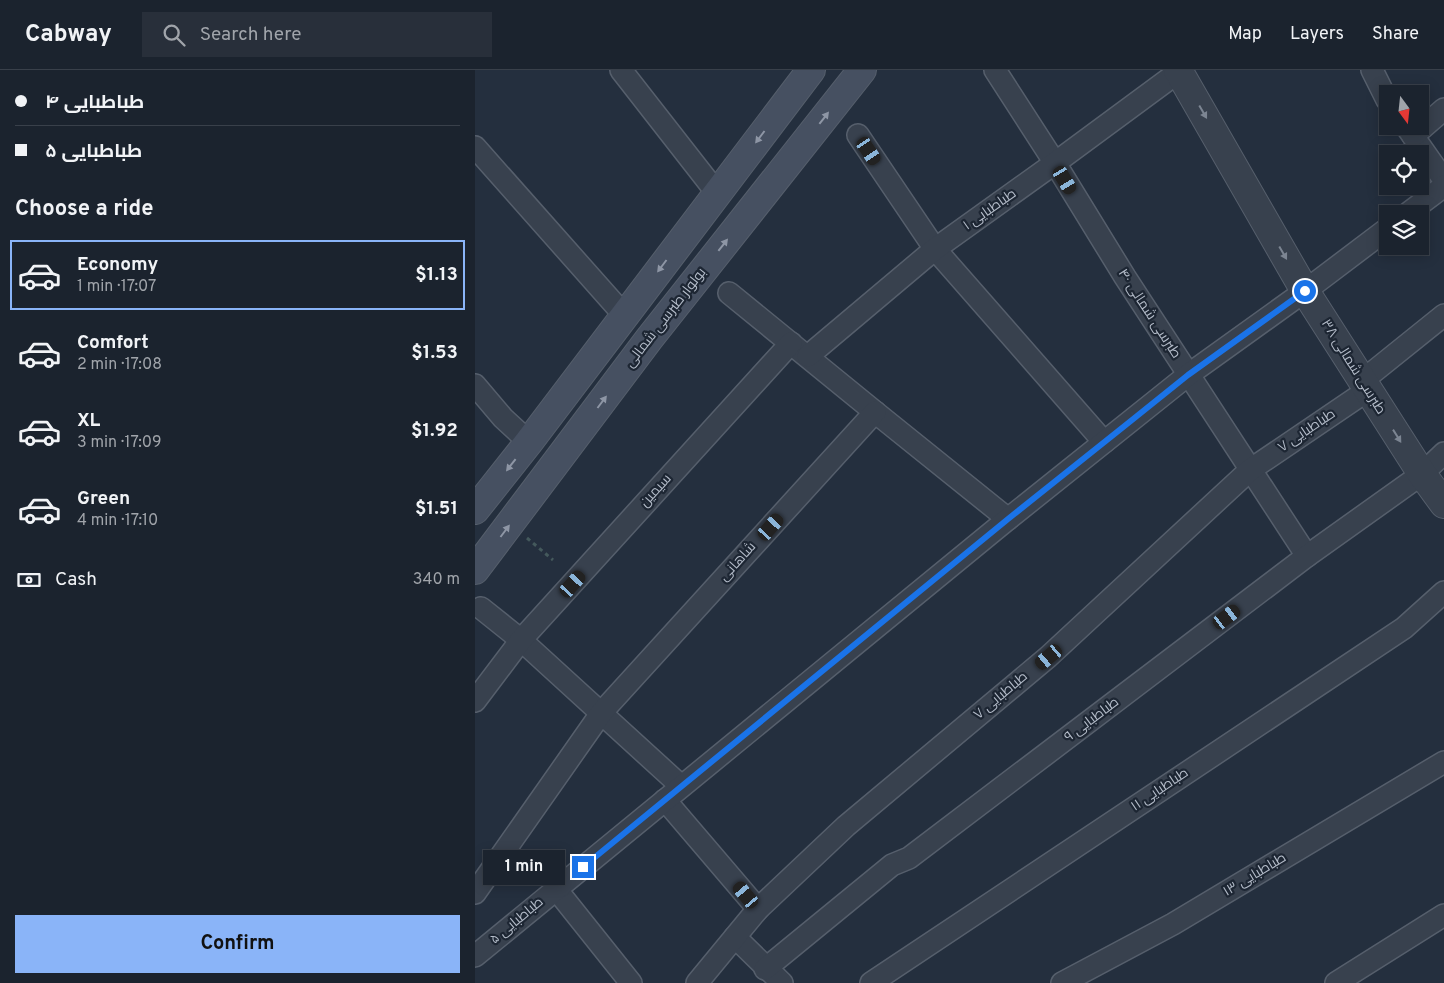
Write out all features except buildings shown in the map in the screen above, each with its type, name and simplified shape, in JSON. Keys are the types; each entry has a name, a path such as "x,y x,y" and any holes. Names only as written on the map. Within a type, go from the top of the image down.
{"main road":[{"path":"475,510 529,442 811,70"},
{"name":"بولوار طبرسی شمالی","path":"475,570 649,339 861,70"}],"street":[{"path":"621,70 717,193"},
{"name":"طبرسی شمالی ۴۰","path":"995,70 1188,375 1307,556"},
{"name":"طباطبایی ۱","path":"808,356 935,249 1055,163 1179,70"},
{"name":"طبرسی شمالی ۳۸","path":"1179,70 1305,291 1422,474 1444,504"},
{"path":"1372,70 1380,85"},
{"path":"1429,118 1444,109"},
{"path":"859,135 935,249 1104,442"},
{"path":"1412,135 1444,180"},
{"path":"475,147 625,315"},
{"path":"1419,205 1444,186"},
{"name":"طباطبایی ۵","path":"475,956 1008,519 1188,375 1379,235"},
{"path":"729,293 1008,519"},
{"name":"طباطبایی ۷","path":"697,983 758,909 846,826 1049,657 1250,470 1365,385 1444,315"},
{"name":"سیمین","path":"475,701 521,640 791,343"},
{"path":"475,385 503,418 529,442"},
{"name":"شاهانی","path":"475,893 602,712 875,412"},
{"name":"طباطبایی ۹","path":"765,969 892,865 909,858 1307,556 1422,474 1444,453"},
{"name":"طباطبایی ۱۱","path":"871,983 1403,628 1444,592"},
{"path":"481,608 521,640 602,712 681,786"},
{"name":"طباطبایی ۱۳","path":"1062,983 1173,924 1444,762"},
{"path":"665,800 758,909"},
{"path":"556,889 631,983"},
{"path":"1336,983 1444,915"},
{"path":"735,937 765,969 782,983"}],"path":[{"path":"511,523 553,560"}],"route":[{"path":"583,867 1008,519 1188,375 1305,291"}]}
